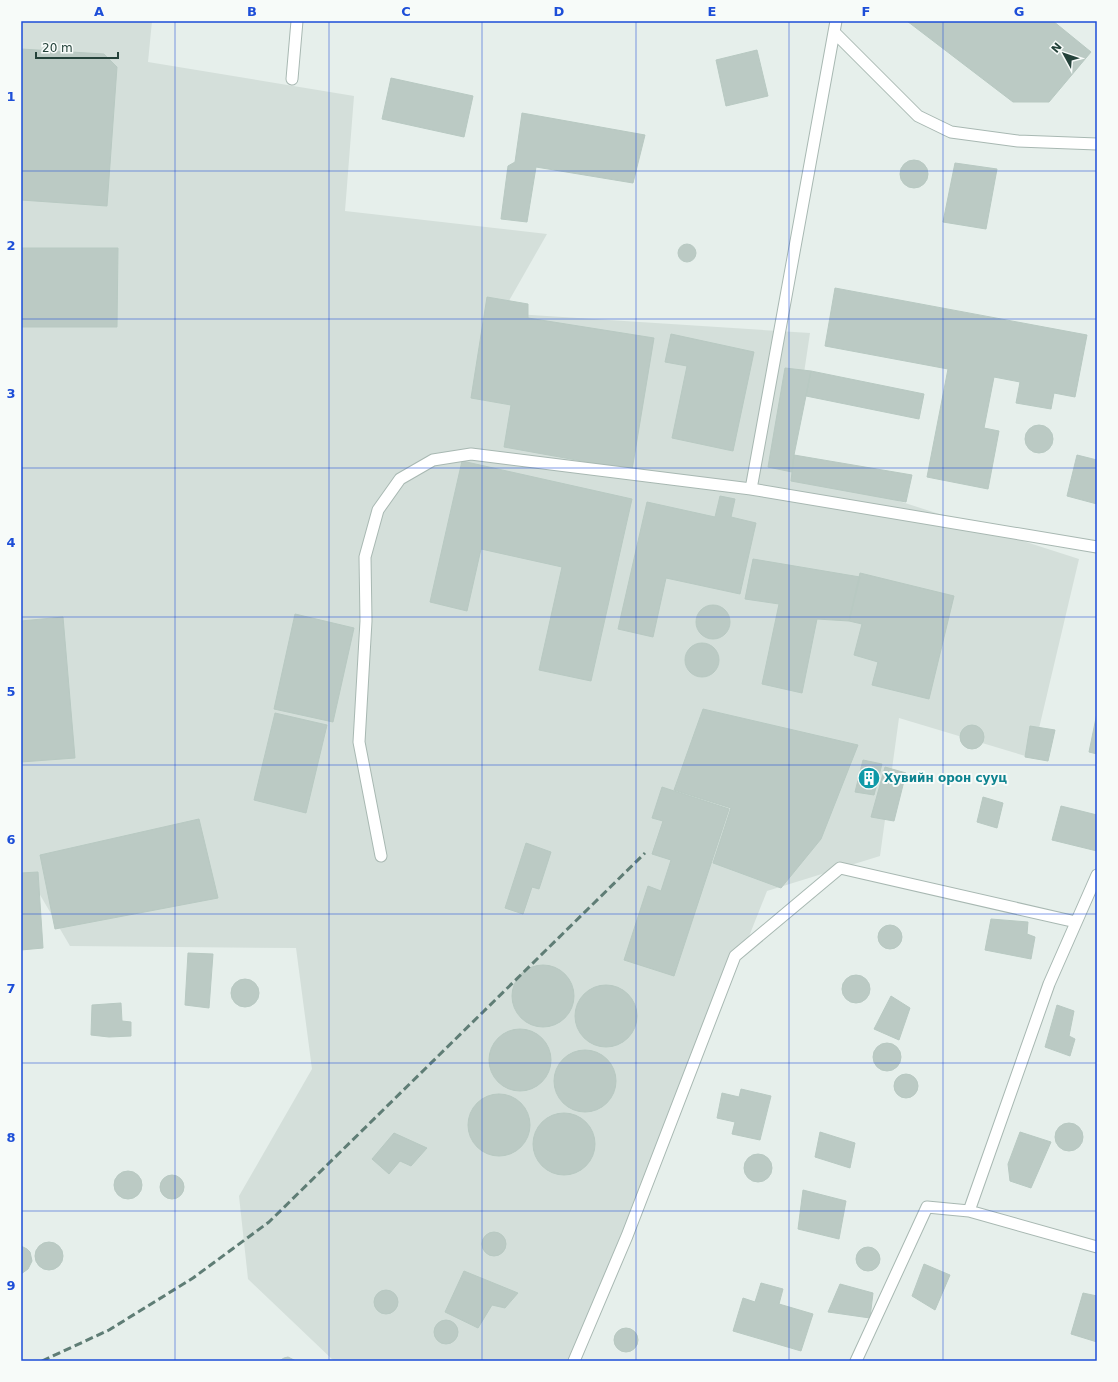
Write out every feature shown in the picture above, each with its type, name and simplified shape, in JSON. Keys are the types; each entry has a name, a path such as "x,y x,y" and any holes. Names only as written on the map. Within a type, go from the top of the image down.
{"lane":[{"path":"292,79 297,21"},
{"path":"835,27 918,116 951,132 1018,141 1097,144"},
{"path":"750,489 835,27"},
{"path":"381,856 359,742 366,621 365,557 378,510 400,479 433,460 471,454 750,489 1097,547"},
{"path":"574,1361 627,1236 735,956 840,868 1076,922"},
{"path":"969,1211 1049,984 1097,875"},
{"path":"856,1361 926,1207 969,1211 1097,1247"}],"shaded area":[{"path":"21,21 152,21 148,62 354,96 345,211 547,234 502,313 810,333 790,466 1079,559 1032,758 899,718 880,856 767,891 581,1361 334,1361 248,1279 239,1196 312,1069 296,948 70,946 36,888 21,887"}],"building":[{"path":"907,21 1053,21 1091,52 1049,102 1013,102"},
{"path":"21,49 104,54 117,67 107,206 21,200"},
{"path":"757,50 768,96 726,106 716,60"},
{"path":"391,78 473,96 464,137 382,119"},
{"path":"522,113 645,135 633,183 536,167 527,222 501,219 508,166 515,162"},
{"path":"914,160 924,164 928,174 924,184 914,188 904,184 900,174 904,164"},
{"path":"955,163 997,169 986,229 943,222"},
{"path":"687,244 693,247 696,253 693,259 687,262 681,259 678,253 681,247"},
{"path":"21,248 118,248 117,327 21,327"},
{"path":"835,288 1087,335 1075,397 1054,393 1051,409 1016,403 1020,382 994,377 984,428 999,431 988,489 927,477 948,369 825,346"},
{"path":"487,297 528,304 528,318 654,338 632,470 504,447 511,405 471,398"},
{"path":"671,334 754,352 733,451 672,438 687,366 665,362"},
{"path":"785,368 811,371 792,472 768,467"},
{"path":"811,371 924,394 919,419 806,396"},
{"path":"1039,425 1049,429 1053,439 1049,449 1039,453 1029,449 1025,439 1029,429"},
{"path":"794,455 912,475 906,502 791,481"},
{"path":"1077,455 1097,460 1097,504 1067,496"},
{"path":"462,461 632,499 591,681 539,670 562,567 481,549 467,611 430,602"},
{"path":"720,496 735,499 731,517 756,523 740,594 666,578 653,637 618,629 647,502 715,517"},
{"path":"753,559 860,577 849,621 817,619 802,693 762,684 779,604 745,599"},
{"path":"860,573 954,596 929,699 872,685 878,662 854,655 862,624 849,621"},
{"path":"710,605 716,605 720,606 727,612 730,622 729,629 723,636 716,639 710,639 706,638 699,632 696,625 696,619 697,615 703,608"},
{"path":"295,614 354,628 333,722 274,709"},
{"path":"63,617 75,758 21,762 21,621"},
{"path":"699,643 705,643 709,644 716,650 719,660 718,667 712,674 705,677 699,677 695,676 688,670 685,663 685,657 686,653 692,646"},
{"path":"703,709 858,745 821,839 781,888 713,863 731,808 674,790"},
{"path":"275,713 327,725 306,813 254,800"},
{"path":"1097,713 1097,754 1089,752"},
{"path":"972,725 981,728 984,737 981,746 972,749 963,746 960,737 963,728"},
{"path":"1030,726 1055,730 1048,761 1025,757"},
{"name":"Хувийн орон сууц","path":"863,760 882,764 874,795 855,792"},
{"path":"885,767 906,773 894,821 871,817"},
{"path":"662,787 729,809 674,976 624,960 648,886 661,891 671,860 652,854 663,821 652,818"},
{"path":"983,797 1003,803 997,828 977,822"},
{"path":"1061,806 1097,815 1097,851 1052,840"},
{"path":"199,819 218,898 55,929 40,855"},
{"path":"526,843 551,852 539,889 532,887 523,914 505,908"},
{"path":"38,872 43,948 21,950 21,873"},
{"path":"991,919 1028,922 1027,934 1035,937 1031,959 985,950"},
{"path":"890,925 899,928 902,937 899,946 890,949 881,946 878,937 881,928"},
{"path":"188,953 213,954 209,1008 185,1005"},
{"path":"543,965 560,970 565,974 569,979 574,996 569,1013 565,1018 560,1022 543,1027 526,1022 521,1018 517,1013 512,996 517,979 521,974 526,970"},
{"path":"856,975 866,979 870,989 866,999 856,1003 846,999 842,989 846,979"},
{"path":"245,979 255,983 259,993 255,1003 245,1007 235,1003 231,993 235,983"},
{"path":"606,985 623,990 628,994 632,999 637,1016 632,1033 628,1038 623,1042 606,1047 589,1042 584,1038 580,1033 575,1016 580,999 584,994 589,990"},
{"path":"891,996 910,1008 899,1040 874,1029"},
{"path":"121,1003 122,1021 131,1022 131,1036 109,1037 91,1035 92,1005"},
{"path":"1057,1005 1074,1011 1069,1036 1075,1039 1070,1056 1045,1047"},
{"path":"520,1029 537,1034 542,1038 546,1043 551,1060 546,1077 542,1082 537,1086 520,1091 503,1086 498,1082 494,1077 489,1060 494,1043 498,1038 503,1034"},
{"path":"887,1043 897,1047 901,1057 897,1067 887,1071 877,1067 873,1057 877,1047"},
{"path":"585,1050 602,1055 607,1059 611,1064 616,1081 611,1098 607,1103 602,1107 585,1112 568,1107 563,1103 559,1098 554,1081 559,1064 563,1059 568,1055"},
{"path":"906,1074 915,1077 918,1086 915,1095 906,1098 897,1095 894,1086 897,1077"},
{"path":"741,1089 771,1096 760,1140 732,1134 735,1122 717,1118 722,1093 739,1097"},
{"path":"499,1094 516,1099 521,1103 525,1108 530,1125 525,1142 521,1147 516,1151 499,1156 482,1151 477,1147 473,1142 468,1125 473,1108 477,1103 482,1099"},
{"path":"564,1113 581,1118 586,1122 590,1127 595,1144 590,1161 586,1166 581,1170 564,1175 547,1170 542,1166 538,1161 533,1144 538,1127 542,1122 547,1118"},
{"path":"1069,1123 1079,1127 1083,1137 1079,1147 1069,1151 1059,1147 1055,1137 1059,1127"},
{"path":"820,1132 855,1143 850,1168 815,1157"},
{"path":"1020,1132 1051,1142 1031,1188 1010,1181 1008,1164"},
{"path":"394,1133 427,1148 411,1166 400,1161 389,1174 372,1159"},
{"path":"758,1154 768,1158 772,1168 768,1178 758,1182 748,1178 744,1168 748,1158"},
{"path":"128,1171 138,1175 142,1185 138,1195 128,1199 118,1195 114,1185 118,1175"},
{"path":"172,1175 181,1178 184,1187 181,1196 172,1199 163,1196 160,1187 163,1178"},
{"path":"803,1190 846,1201 839,1239 798,1229"},
{"path":"494,1232 503,1235 506,1244 503,1253 494,1256 485,1253 482,1244 485,1235"},
{"path":"49,1242 59,1246 63,1256 59,1266 49,1270 39,1266 35,1256 39,1246"},
{"path":"21,1246 30,1252 32,1261 28,1269 21,1274"},
{"path":"868,1247 877,1250 880,1259 877,1268 868,1271 859,1268 856,1259 859,1250"},
{"path":"924,1264 950,1275 935,1310 912,1296"},
{"path":"464,1271 518,1293 505,1308 492,1305 478,1328 445,1312"},
{"path":"761,1283 783,1289 779,1304 813,1314 801,1351 733,1331 743,1298 755,1302"},
{"path":"840,1284 873,1293 870,1318 828,1312"},
{"path":"386,1290 395,1293 398,1302 395,1311 386,1314 377,1311 374,1302 377,1293"},
{"path":"1083,1293 1097,1296 1097,1342 1071,1334"},
{"path":"446,1320 455,1323 458,1332 455,1341 446,1344 437,1341 434,1332 437,1323"},
{"path":"626,1328 635,1331 638,1340 635,1349 626,1352 617,1349 614,1340 617,1331"},
{"path":"288,1357 296,1361 279,1361 284,1358"}],"railway":[{"path":"42,1361 109,1330 193,1278 269,1222 645,853"}],"place":[{"name":"Хувийн орон сууц","path":"869,778"}]}
